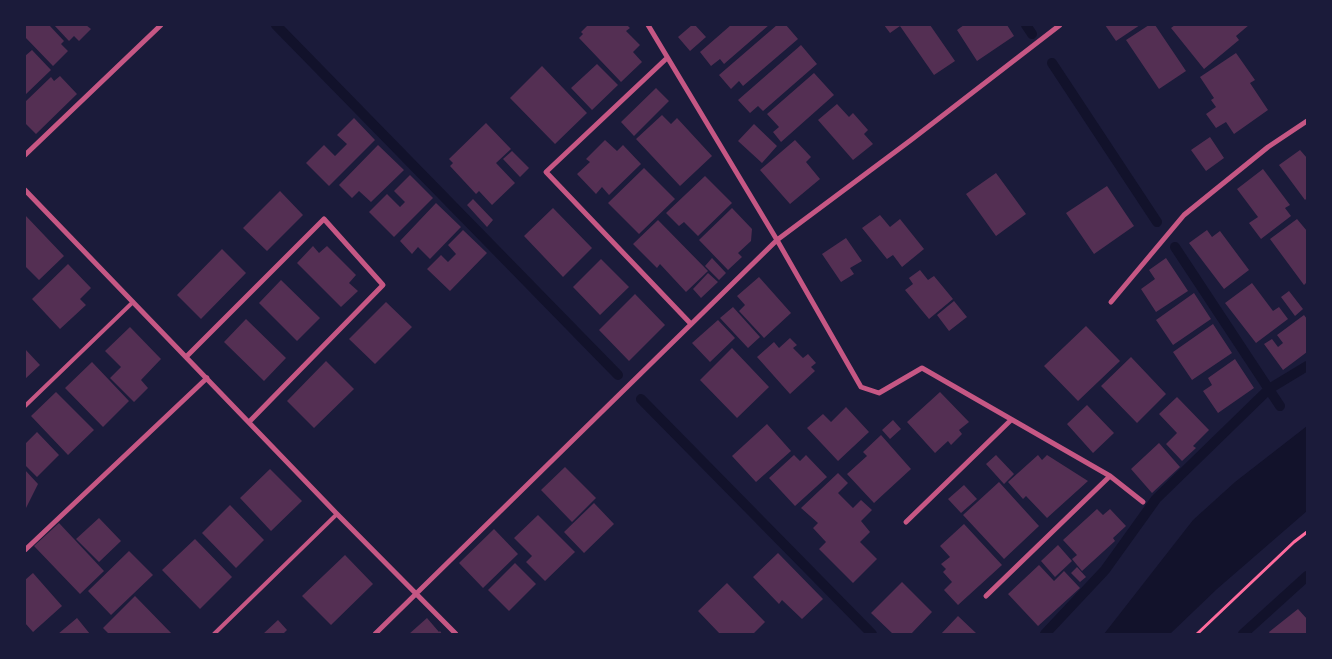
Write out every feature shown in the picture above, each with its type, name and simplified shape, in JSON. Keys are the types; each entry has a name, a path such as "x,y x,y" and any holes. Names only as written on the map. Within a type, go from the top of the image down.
{"street":[{"path":"25,155 161,25"},
{"path":"648,25 777,240 861,387 878,393 922,368 1110,476 1143,502"},
{"path":"375,634 777,240 1060,25"},
{"path":"667,58 546,172 692,324"},
{"path":"1111,302 1184,215 1268,147 1307,122"},
{"path":"25,190 456,634"},
{"path":"186,357 324,219 383,285 249,422"},
{"path":"25,550 207,378"},
{"path":"906,522 1011,420"},
{"path":"986,596 1110,476"}],"lane":[{"path":"25,406 133,302"},
{"path":"214,634 338,514"}],"path":[{"path":"1197,634 1307,532"}],"shaded area":[{"path":"1307,426 1307,511 1217,589 1170,634 1104,634 1193,520 1235,482"}],"building":[{"path":"25,25 49,25 64,41 61,44 68,51 53,66 25,37"},
{"path":"54,25 86,25 91,29 79,41 74,36 69,41"},
{"path":"588,25 627,25 630,28 626,31 640,45 633,52 642,62 621,82 579,38 583,34 581,32"},
{"path":"692,25 695,25 706,37 690,51 678,37"},
{"path":"731,25 769,25 724,64 720,59 711,66 700,52"},
{"path":"777,25 786,25 798,39 743,86 739,81 731,89 719,75"},
{"path":"884,25 930,25 955,61 934,75 900,26 890,33"},
{"path":"964,25 1007,25 1014,36 977,61 957,30"},
{"path":"1105,25 1140,25 1116,41"},
{"path":"1149,25 1155,25 1186,71 1159,89 1126,40"},
{"path":"1175,25 1249,25 1236,36 1239,40 1204,69 1171,28"},
{"path":"801,45 817,64 763,111 758,106 750,113 738,100"},
{"path":"32,50 51,70 25,95 25,56"},
{"path":"1236,53 1255,80 1250,83 1268,110 1234,134 1226,122 1216,128 1206,114 1216,107 1211,100 1214,98 1200,77"},
{"path":"597,64 618,85 592,110 571,88"},
{"path":"542,66 587,113 555,144 510,98"},
{"path":"814,73 834,95 781,142 773,132 779,127 767,114"},
{"path":"60,76 77,94 36,134 25,123 25,102 51,77 54,81"},
{"path":"656,88 669,101 634,136 621,122"},
{"path":"837,104 849,117 853,113 868,130 864,134 873,144 853,160 818,120"},
{"path":"662,115 671,124 677,118 712,156 680,186 636,139"},
{"path":"354,118 375,140 329,186 306,163 324,145 335,156 347,144 337,135"},
{"path":"486,123 511,149 496,163 515,183 492,205 479,191 476,194 450,166 453,163 449,159"},
{"path":"754,124 777,146 762,163 738,141"},
{"path":"1210,137 1224,158 1206,171 1191,150"},
{"path":"605,140 617,151 623,145 641,164 609,195 602,187 596,194 577,174 590,162 586,159"},
{"path":"795,140 811,157 806,162 820,179 790,204 760,170"},
{"path":"378,145 404,170 371,202 359,191 352,198 339,185"},
{"path":"1300,150 1307,158 1307,198 1305,200 1279,165"},
{"path":"512,151 529,168 520,177 503,159"},
{"path":"644,168 675,199 639,234 608,203"},
{"path":"1263,169 1290,205 1285,208 1291,216 1261,239 1249,223 1258,217 1237,189"},
{"path":"996,173 1026,214 996,236 966,194"},
{"path":"410,175 433,198 394,237 369,212 387,194 400,207 405,202 394,191"},
{"path":"705,176 732,203 698,236 684,222 679,226 666,213"},
{"path":"1107,186 1134,226 1094,254 1066,213"},
{"path":"280,191 303,215 267,251 243,228"},
{"path":"473,199 493,220 487,227 467,205"},
{"path":"436,203 461,227 430,259 418,247 412,254 400,241"},
{"path":"553,208 592,248 563,277 524,236"},
{"path":"732,208 752,229 751,241 738,253 742,257 728,270 699,240"},
{"path":"25,215 64,256 39,280 25,266"},
{"path":"880,215 890,227 900,219 924,249 902,267 893,255 887,259 862,228"},
{"path":"1297,219 1307,231 1307,282 1304,285 1270,239"},
{"path":"658,220 708,271 686,292 660,264 657,268 633,244"},
{"path":"463,230 487,253 450,291 427,269 441,255 448,262 456,254 448,245"},
{"path":"1207,230 1212,237 1220,231 1249,270 1224,289 1189,243"},
{"path":"846,238 862,261 850,268 854,274 841,282 822,254"},
{"path":"313,246 319,253 327,246 356,275 349,283 358,291 341,307 297,263"},
{"path":"222,249 246,273 201,319 177,295"},
{"path":"712,258 726,273 719,280 705,266"},
{"path":"1166,258 1188,291 1156,312 1141,289 1155,279 1149,270"},
{"path":"601,259 629,287 600,315 573,287"},
{"path":"68,264 91,288 80,299 86,305 60,329 32,299"},
{"path":"920,270 928,280 934,276 953,299 929,319 905,290 913,284 909,278"},
{"path":"708,273 718,282 701,298 693,289"},
{"path":"759,277 791,313 764,338 739,311 745,305 737,296"},
{"path":"281,280 320,318 297,341 259,303"},
{"path":"1252,283 1273,311 1279,307 1288,319 1256,343 1225,303"},
{"path":"1289,291 1303,309 1295,316 1281,297"},
{"path":"1194,293 1211,319 1173,345 1156,320"},
{"path":"635,294 665,325 629,361 599,330"},
{"path":"954,301 967,317 949,331 937,315"},
{"path":"386,302 412,327 375,364 349,339"},
{"path":"733,307 760,337 748,348 720,318"},
{"path":"1304,315 1307,319 1307,352 1283,370 1264,344 1272,339 1278,347 1283,343 1277,335"},
{"path":"246,319 286,358 264,381 224,342"},
{"path":"718,320 735,338 710,362 692,343"},
{"path":"1213,324 1232,353 1192,380 1173,352"},
{"path":"1086,326 1120,361 1078,401 1044,366"},
{"path":"130,327 161,359 141,380 148,388 134,402 110,378 121,367 105,351"},
{"path":"790,338 797,345 793,348 803,358 808,354 816,363 811,367 815,371 790,394 757,357 774,342 779,348"},
{"path":"732,348 769,387 737,418 700,380"},
{"path":"25,349 40,365 25,379"},
{"path":"1131,357 1166,394 1137,423 1101,386"},
{"path":"1235,359 1254,388 1218,413 1203,391 1212,385 1208,378"},
{"path":"326,361 354,389 314,428 287,401"},
{"path":"92,362 129,401 103,427 65,388"},
{"path":"56,392 94,430 68,455 31,416"},
{"path":"940,392 969,422 959,430 962,434 951,445 948,441 935,453 907,422"},
{"path":"1177,397 1209,430 1193,446 1196,448 1182,461 1166,444 1177,433 1159,414"},
{"path":"1087,405 1114,433 1093,453 1067,424"},
{"path":"846,407 869,432 838,461 807,428 823,414 831,422"},
{"path":"893,420 901,429 890,439 882,430"},
{"path":"767,424 791,451 756,482 732,456"},
{"path":"37,432 59,455 37,477 25,465 25,444"},
{"path":"881,435 911,469 874,503 847,474 867,456 863,452"},
{"path":"1159,443 1180,467 1152,493 1131,469"},
{"path":"794,455 800,461 806,455 827,477 795,506 769,478"},
{"path":"996,455 1014,474 1004,484 986,464"},
{"path":"1038,455 1042,460 1047,455 1088,481 1047,518 1026,496 1023,499 1008,482"},
{"path":"565,467 596,498 572,522 541,490"},
{"path":"270,469 302,501 271,531 240,498"},
{"path":"25,470 38,484 25,510"},
{"path":"838,473 848,483 838,493 853,508 861,500 872,510 861,521 870,532 860,542 877,559 853,583 819,549 826,542 813,528 818,523 801,508"},
{"path":"999,482 1039,526 1004,559 963,515"},
{"path":"964,485 977,499 961,513 948,499"},
{"path":"594,503 614,524 584,553 564,532"},
{"path":"230,505 264,540 236,568 202,533"},
{"path":"1097,509 1103,515 1110,509 1126,526 1113,538 1115,541 1082,571 1072,559 1077,555 1063,540"},
{"path":"538,515 575,552 545,581 526,562 532,556 514,538"},
{"path":"99,518 121,541 99,562 76,539"},
{"path":"59,523 104,571 80,594 34,546"},
{"path":"964,524 1002,565 958,605 944,590 952,582 943,572 946,569 941,564 950,557 940,546"},
{"path":"494,529 518,554 483,588 459,563"},
{"path":"195,539 232,577 200,609 162,570"},
{"path":"1058,545 1072,561 1055,577 1041,561"},
{"path":"129,551 153,575 111,615 88,591"},
{"path":"778,553 823,599 802,619 782,600 779,604 753,577"},
{"path":"345,555 373,584 331,625 302,596"},
{"path":"515,563 536,584 509,611 488,590"},
{"path":"1039,565 1054,581 1064,571 1080,588 1038,626 1008,594"},
{"path":"1077,567 1086,577 1080,582 1071,573"},
{"path":"33,573 62,606 33,632 25,623 25,580"},
{"path":"902,582 932,612 911,634 893,634 871,613"},
{"path":"727,583 765,622 753,634 720,634 698,611"},
{"path":"135,596 172,634 109,634 103,628"},
{"path":"1298,609 1307,619 1307,634 1270,634 1269,632"},
{"path":"958,616 977,634 941,634"},
{"path":"77,618 90,634 58,634"},
{"path":"427,618 442,634 409,634"},
{"path":"278,620 287,630 283,634 263,634"}],"waterway":[{"path":"276,25 618,375"},
{"path":"1026,25 1032,34"},
{"path":"1052,63 1157,222"},
{"path":"1175,247 1280,406"},
{"path":"1045,634 1105,570 1156,499 1269,389 1307,366"},
{"path":"641,399 872,634"},
{"path":"1243,634 1307,576"}]}
